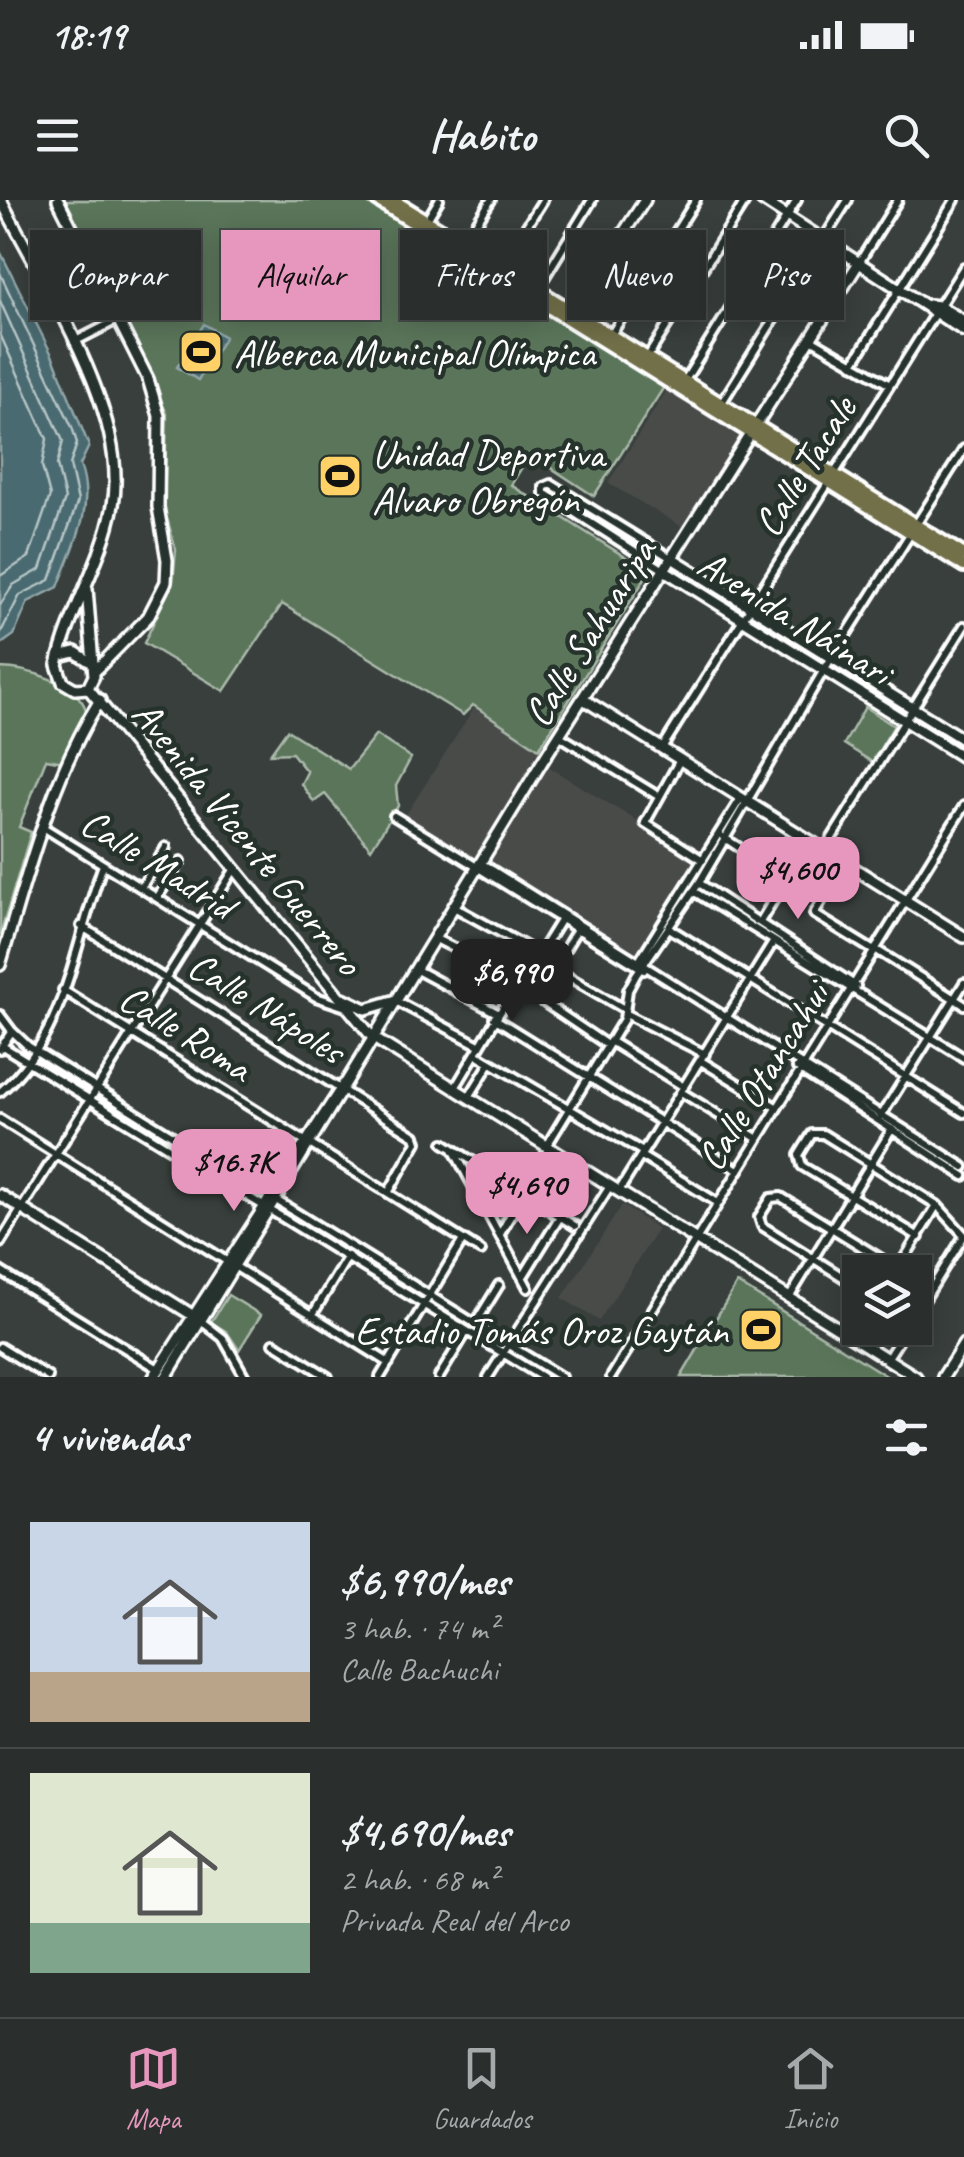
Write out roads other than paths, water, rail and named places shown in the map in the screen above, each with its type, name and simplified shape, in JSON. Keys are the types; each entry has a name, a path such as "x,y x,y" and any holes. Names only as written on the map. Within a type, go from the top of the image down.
{"main road":[{"path":"386,201 433,230"},
{"path":"547,302 914,529 964,555"},
{"path":"583,320 608,339 647,358 682,385 721,404 755,431"},
{"path":"914,529 964,566"}],"street":[{"name":"Avenida Vicente Guerrero","path":"0,200 104,407 115,459 112,508 87,589 59,656 57,670 63,682 75,688 88,688 100,700 372,1037 916,1377"},
{"path":"58,200 73,230"},
{"path":"424,224 439,200"},
{"path":"472,230 491,200"},
{"path":"524,230 542,200"},
{"path":"547,273 592,200"},
{"path":"625,230 645,200"},
{"path":"608,339 696,200"},
{"path":"647,358 746,200"},
{"path":"762,200 811,230"},
{"path":"682,385 797,200"},
{"path":"829,230 848,200"},
{"path":"860,262 898,200"},
{"path":"852,364 956,200"},
{"path":"844,251 935,308 964,331"},
{"name":"Calle Sahuaripa","path":"164,1375 560,736 860,262"},
{"name":"Calle Tacale","path":"662,748 964,267"},
{"path":"935,308 964,321"},
{"path":"73,343 117,320 158,406 158,508 167,571 162,593 148,617 94,672"},
{"path":"721,404 773,320"},
{"path":"811,339 890,385"},
{"path":"641,968 694,891 722,837 824,670 964,449"},
{"name":"Avenida Náinari","path":"964,740 552,484 545,486 544,493 964,758"},
{"name":"Avenida Vicente Guerrero","path":"87,589 89,661 94,672 88,688"},
{"path":"824,850 964,626"},
{"path":"59,656 75,652 89,661"},
{"path":"0,965 43,827 80,736 100,700"},
{"path":"584,700 747,797 964,937"},
{"path":"560,736 658,796"},
{"path":"680,760 644,823 703,860"},
{"name":"Calle Otancahui","path":"611,1377 964,806"},
{"path":"394,816 578,926 964,1176"},
{"name":"Calle Madrid","path":"43,827 316,998 346,1007"},
{"path":"500,1234 626,1012 628,990 703,860 722,837"},
{"path":"722,837 782,875 782,886 760,922"},
{"path":"141,888 166,847"},
{"path":"157,898 182,861"},
{"path":"844,862 814,914 964,1005"},
{"path":"0,1092 38,1053 64,990 103,865"},
{"path":"0,1243 234,870"},
{"path":"699,882 964,1058"},
{"path":"694,891 854,986"},
{"path":"454,907 540,953 776,1107"},
{"path":"540,953 562,916"},
{"name":"Calle Nápoles","path":"81,926 412,1134 418,1142 388,1192"},
{"path":"536,998 578,926"},
{"path":"669,928 964,1113"},
{"path":"434,938 517,984 758,1138"},
{"path":"488,1377 614,1189 642,1154 774,941"},
{"path":"415,969 496,1015 588,1078 738,1170"},
{"path":"881,1116 964,983"},
{"path":"455,1088 476,1054 477,1044 517,984"},
{"path":"331,989 366,1010 395,1000 477,1044"},
{"name":"Calle Roma","path":"64,990 480,1251"},
{"path":"0,1014 12,1032 38,1053 269,1202 347,1258 502,1353 545,1374 561,1377"},
{"path":"12,1032 2,1048 352,1249 508,1344 545,1374"},
{"path":"476,1054 570,1107 718,1203"},
{"path":"469,1096 490,1063"},
{"path":"801,1069 964,1167"},
{"path":"0,1120 388,1363"},
{"path":"789,1298 893,1127"},
{"path":"919,1237 802,1166 798,1155 812,1134 819,1133 938,1205 964,1236 932,1288"},
{"path":"444,1144 575,1226"},
{"path":"453,1149 528,1288"},
{"path":"0,1195 197,1318 223,1338 246,1377"},
{"path":"842,1277 762,1226 764,1207 779,1197 873,1255"},
{"path":"907,1255 938,1205"},
{"path":"524,1276 560,1217"},
{"path":"380,1377 464,1240"},
{"path":"313,1314 352,1249"},
{"path":"0,1270 164,1375"},
{"path":"474,1324 499,1286"},
{"path":"439,1377 467,1332"},
{"path":"274,1342 328,1377"},
{"path":"943,1377 964,1344"},
{"path":"888,1359 897,1345"},
{"path":"0,1347 48,1377"},
{"path":"308,1377 314,1368"}],"water":[{"path":"0,251 30,311 30,320 34,320 54,359 89,446 80,465 84,512 58,587 28,602 14,635 0,645"},
{"name":"Alberca Municipal Olímpica","path":"204,324 225,337 198,380 177,367"}],"place":[{"name":"Alberca Municipal Olímpica","path":"201,352"},
{"name":"Unidad Deportiva Alvaro Obregón","path":"340,476"},
{"name":"Estadio Tomás Oroz Gaytán","path":"761,1330"}]}
